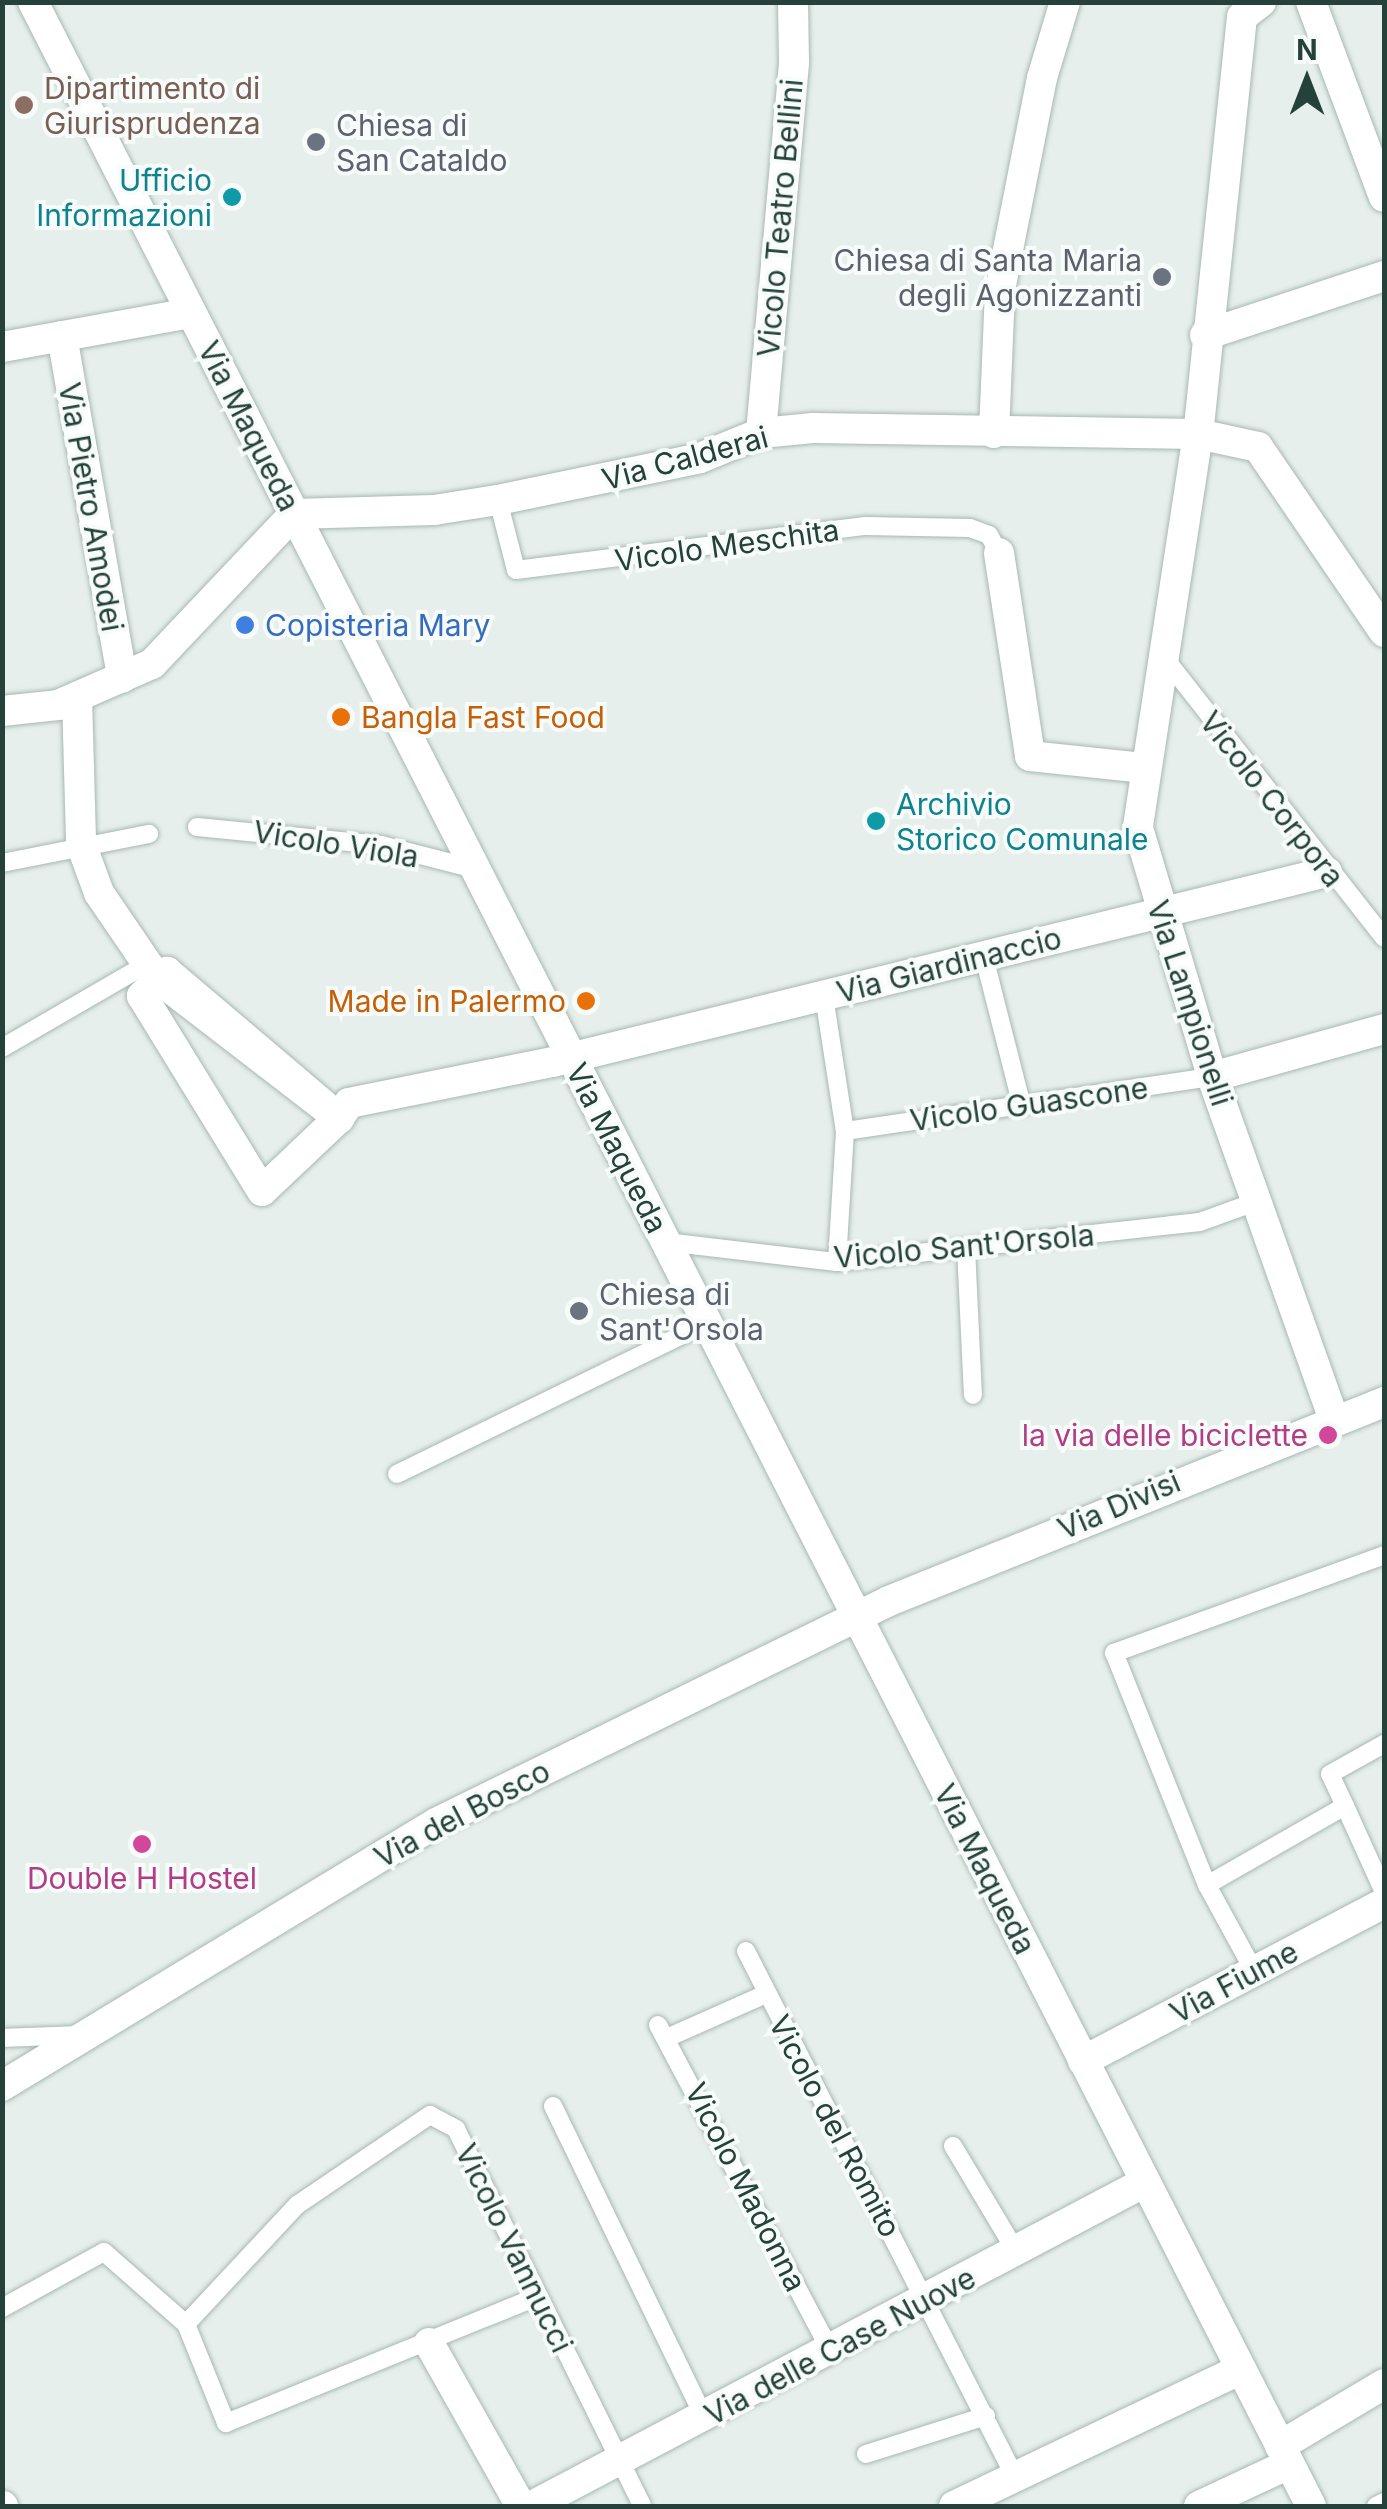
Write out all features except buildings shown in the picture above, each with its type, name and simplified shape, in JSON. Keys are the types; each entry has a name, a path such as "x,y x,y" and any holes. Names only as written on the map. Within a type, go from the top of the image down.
{"street":[{"name":"Via Maqueda","path":"33,2 1311,2506"},
{"name":"Vicolo Teatro Bellini","path":"761,433 791,91 793,2"},
{"path":"994,433 1000,290 1042,78 1065,2"},
{"name":"Via Lampionelli","path":"1261,2 1242,17 1204,335 1198,434 1138,828 1160,913 1212,1078 1334,1420"},
{"path":"1311,2 1384,197"},
{"path":"1204,335 1384,276"},
{"path":"2,348 191,313"},
{"name":"Via Pietro Amodei","path":"62,336 122,678"},
{"name":"Via Calderai","path":"294,514 434,510 498,500 700,458 761,433 1198,434 1258,447 1384,632"},
{"path":"2,711 78,697 152,664 294,514"},
{"path":"999,553 1030,756 1145,768"},
{"path":"78,697 80,844 99,893 152,971 167,972 338,1118"},
{"name":"Via Giardinaccio","path":"152,971 142,996 262,1190 338,1118 349,1102 572,1058 1327,872"},
{"path":"1212,1078 1384,1028"},
{"name":"Via Divisi","path":"857,1618 1384,1402"},
{"name":"Via del Bosco","path":"2,2086 80,2035 436,1823 857,1618"},
{"name":"Via Fiume","path":"1084,2061 1384,1904"},
{"name":"Via delle Case Nuove","path":"532,2506 927,2301 1145,2182"},
{"path":"430,2344 521,2506"},
{"path":"954,2506 1240,2368"},
{"path":"1200,2506 1284,2455 1384,2384"}],"lane":[{"name":"Vicolo Meschita","path":"498,500 516,570 864,526 970,528 990,536 999,553"},
{"name":"Vicolo Corpora","path":"1163,656 1327,872 1384,938"},
{"name":"Vicolo Viola","path":"197,827 381,846 475,868"},
{"path":"2,863 80,844 149,834"},
{"path":"984,956 1022,1106"},
{"path":"2,1048 152,971"},
{"path":"824,996 845,1131 837,1262"},
{"name":"Vicolo Guascone","path":"845,1131 1212,1078"},
{"name":"Vicolo Sant'Orsola","path":"666,1242 837,1262 1200,1222 1258,1201"},
{"path":"966,1248 973,1395"},
{"path":"397,1474 707,1324"},
{"path":"1254,1971 1207,1885 1114,1653 1384,1555"},
{"path":"1384,1744 1330,1774 1384,1892"},
{"path":"1207,1885 1345,1806"},
{"name":"Vicolo del Romito","path":"746,1951 1015,2477"},
{"name":"Vicolo Madonna","path":"766,1994 664,2031 830,2350"},
{"name":"Via del Bosco","path":"2,2038 80,2035"},
{"path":"553,2106 704,2417"},
{"name":"Vicolo Vannucci","path":"186,2324 297,2205 430,2115 456,2129 642,2506"},
{"path":"953,2146 1017,2253"},
{"path":"2,2308 104,2252 186,2324 226,2424 430,2344 536,2297"},
{"path":"866,2454 986,2416"},
{"path":"1376,2506 1384,2502"}],"place":[{"name":"Dipartimento di Giurisprudenza","path":"24,105"},
{"name":"Chiesa di San Cataldo","path":"316,142"},
{"name":"Ufficio Informazioni","path":"232,197"},
{"name":"Chiesa di Santa Maria degli Agonizzanti","path":"1162,277"},
{"name":"Copisteria Mary","path":"245,625"},
{"name":"Bangla Fast Food","path":"341,717"},
{"name":"Archivio Storico Comunale","path":"876,821"},
{"name":"Made in Palermo","path":"586,1001"},
{"name":"Chiesa di Sant'Orsola","path":"579,1311"},
{"name":"la via delle biciclette","path":"1328,1435"},
{"name":"Double H Hostel","path":"142,1844"}]}
